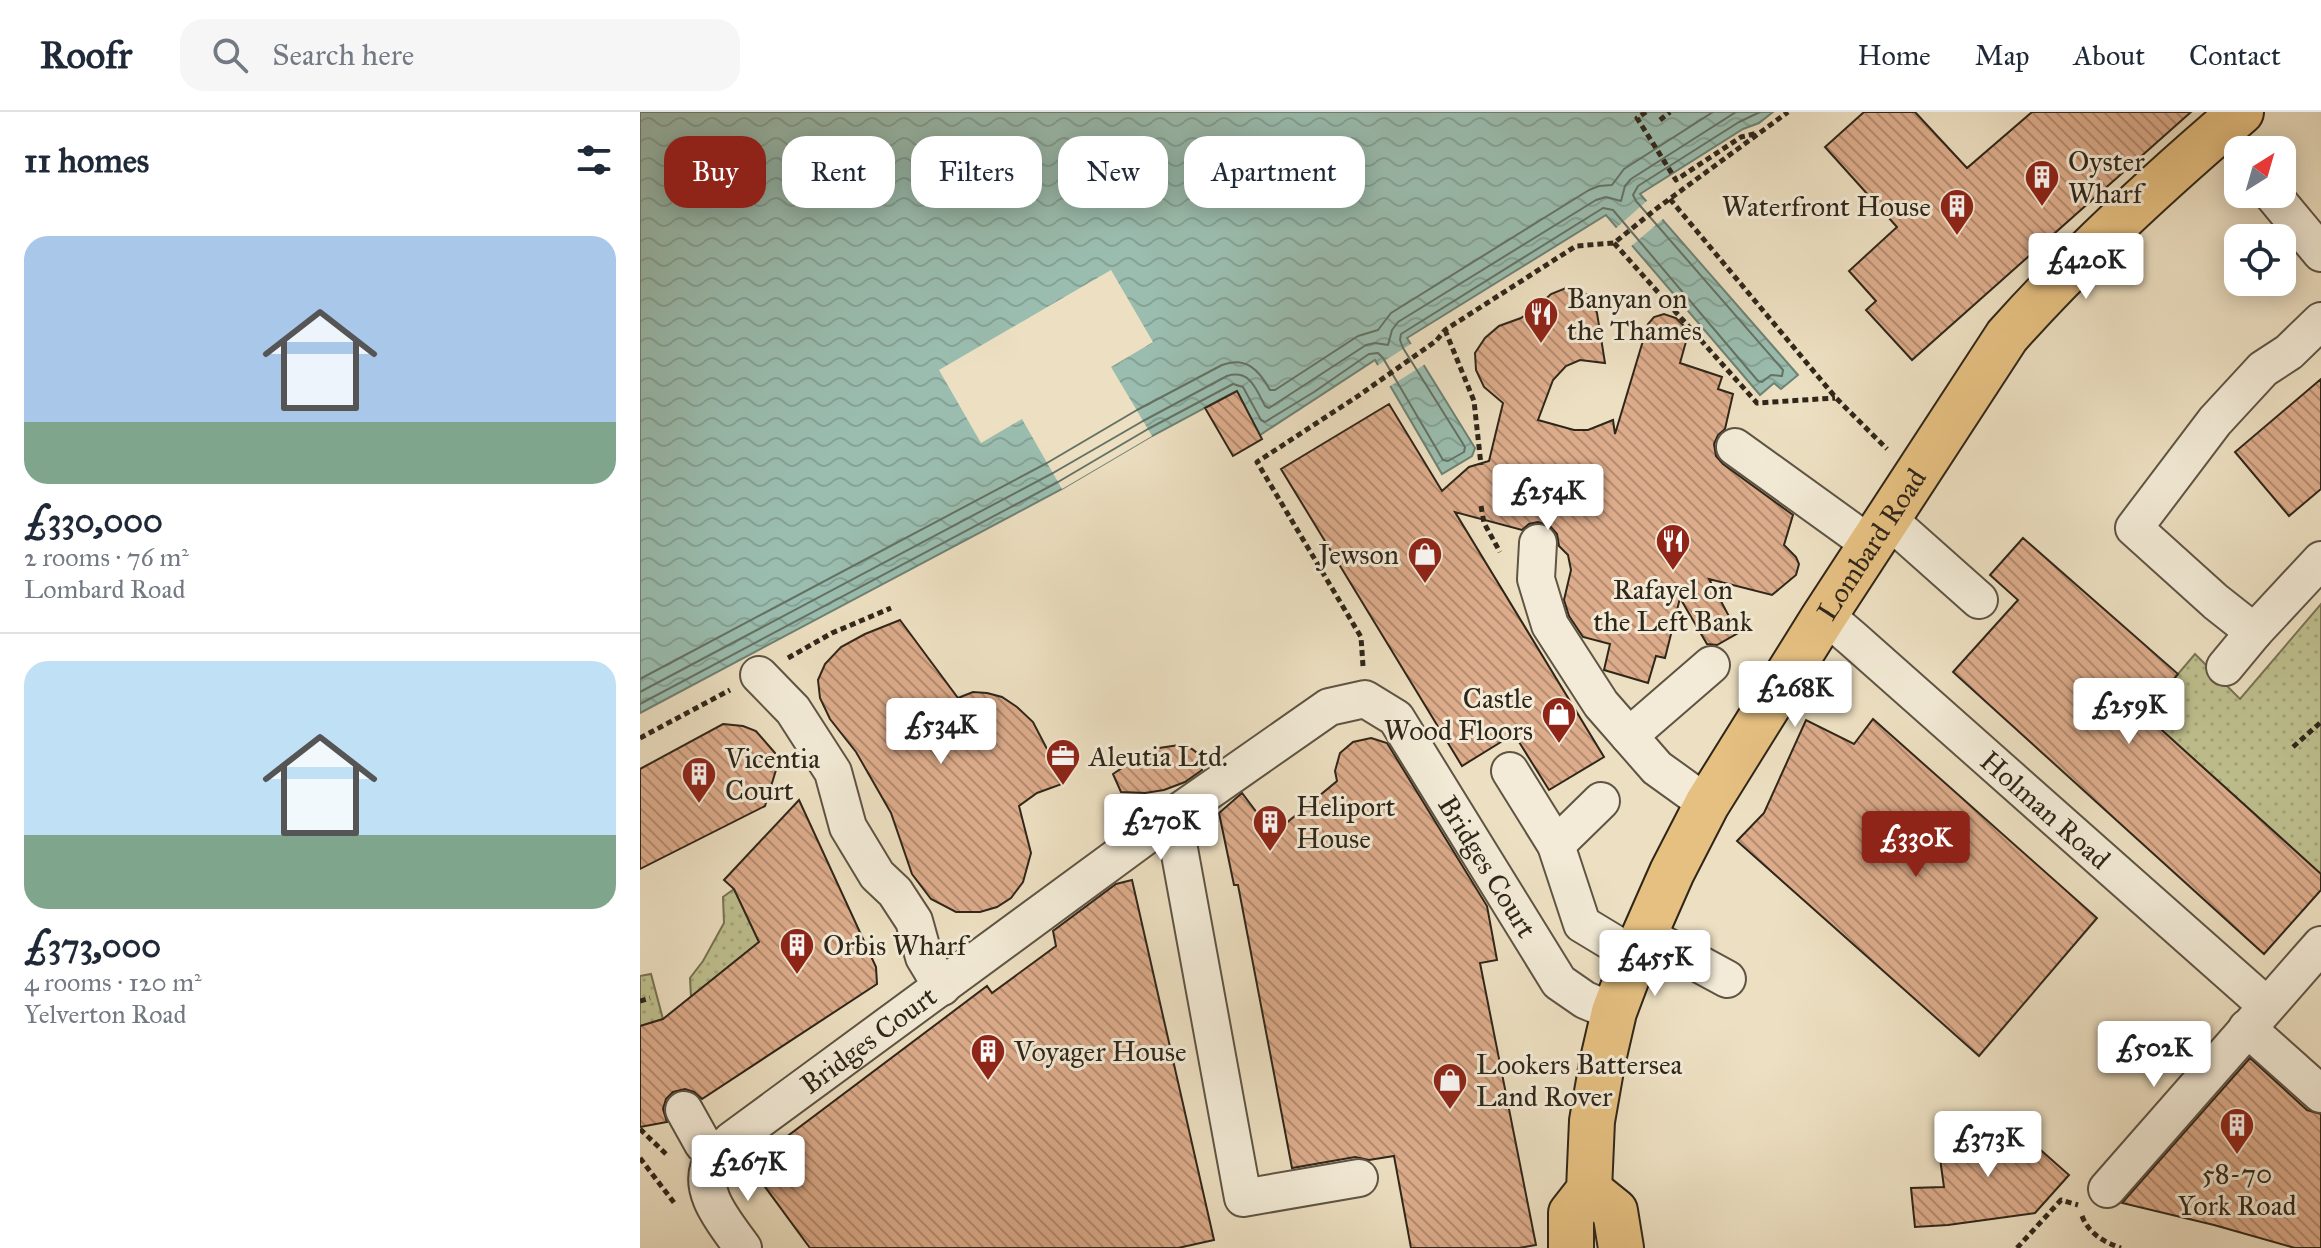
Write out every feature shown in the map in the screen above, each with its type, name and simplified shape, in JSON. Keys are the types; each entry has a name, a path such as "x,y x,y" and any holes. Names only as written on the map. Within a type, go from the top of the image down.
{"main road":[{"name":"Lombard Road","path":"1571,1248 1571,1213 1589,1190 1592,1121 1614,1012 1672,872 1707,804 1823,618 1979,377 2016,326 2149,194 2233,130"},
{"path":"1589,1190 1615,1211 1621,1248"}],"street":[{"path":"2284,208 2321,253"},
{"path":"2254,632 2134,528 2215,421 2263,369 2289,352 2321,321"},
{"path":"1735,447 1880,532 1979,600"},
{"path":"1538,543 1536,579 1550,625 1601,704 1657,768 1707,804"},
{"path":"2225,667 2321,560"},
{"name":"Holman Road","path":"1823,618 1853,639 2257,1017 2321,1094"},
{"path":"1629,736 1711,665"},
{"path":"759,675 793,710 833,772 848,827 877,875 895,892 914,921 924,957 942,987"},
{"name":"Bridges Court","path":"719,1153 732,1140 1173,816 1329,707 1365,699 1396,718 1559,982 1585,1000 1614,1012"},
{"path":"1510,771 1556,845 1582,924 1727,979"},
{"path":"1556,845 1601,801"},
{"path":"1173,816 1243,1198 1359,1178"},
{"path":"2094,1198 2321,945"},
{"path":"684,1110 703,1144 719,1153 713,1158 707,1176 712,1202 743,1248"}],"path":[{"path":"1646,112 1637,118 1676,180 1741,137 1762,133"},
{"path":"1660,120 1670,112"},
{"path":"1365,699 1361,637 1257,462 1358,396 1436,341 1445,330 1576,246 1617,241 1788,112"},
{"path":"1670,199 1836,398 1916,476"},
{"path":"1617,241 1757,403 1836,398"},
{"path":"1445,330 1474,401 1481,465"},
{"path":"640,738 832,633 891,608"},
{"path":"2293,747 2321,722"},
{"path":"640,1001 650,998"},
{"path":"640,1129 665,1154"},
{"path":"2017,1248 2061,1200 2094,1198"},
{"path":"2098,1248 2106,1243"}],"green space":[{"path":"2321,604 2321,874 2144,714 2195,654 2240,699"},
{"path":"734,889 759,942 691,997 690,978 724,923 723,897"},
{"path":"651,974 663,1019 640,1026 640,976"}],"water":[{"path":"640,112 1773,112 1640,194 1798,375 1781,389 1774,383 1760,395 1606,215 1407,338 1475,448 1472,456 1442,474 1375,360 1260,435 1236,391 1062,489 640,713"}],"pier":[{"path":"1649,199 1664,218 1629,248 1614,230"},
{"path":"1111,270 1153,342 1111,367 1152,436 1062,489 1022,419 981,443 939,370"},
{"path":"1414,342 1427,363 1387,388 1375,367"}],"building":[{"name":"Waterfront House","path":"1864,112 1915,112 1967,168 2032,112 2191,112 1912,360 1866,310 1876,301 1849,271 1897,227 1825,147"},
{"path":"1566,288 1580,289 1592,299 1605,363 1580,360 1566,366 1553,380 1538,420 1574,430 1588,430 1613,420 1615,434 1648,324 1654,317 1664,314 1676,318 1685,327 1687,338 1680,363 1722,377 1718,389 1733,394 1725,429 1714,444 1716,456 1793,515 1784,545 1799,564 1796,575 1772,595 1709,579 1738,633 1717,645 1707,644 1680,598 1665,658 1656,656 1648,683 1604,670 1610,644 1583,637 1569,616 1564,600 1571,570 1568,555 1559,546 1557,534 1550,526 1538,522 1522,530 1455,512 1604,757 1549,790 1514,734 1462,766 1281,469 1389,404 1442,491 1469,467 1489,461 1503,403 1484,387 1476,370 1475,353 1485,338 1499,326 1521,318 1551,294"},
{"path":"2321,379 2321,489 2289,516 2235,452"},
{"path":"1237,391 1262,439 1233,456 1205,408"},
{"path":"2023,538 2178,674 2144,714 2321,874 2321,890 2264,954 1953,672 2018,600 1990,575"},
{"path":"900,620 958,698 973,692 1002,697 1033,722 1047,749 1052,752 1062,784 1037,793 1019,806 1031,853 1023,882 1011,898 997,907 980,912 956,912 931,899 912,874 891,813 856,752 830,719 820,698 818,680 825,664 841,647"},
{"path":"1873,719 2097,918 1979,1056 1737,841 1764,813 1806,720 1854,744"},
{"name":"Vicentia Court","path":"723,724 756,731 775,753 776,770 765,806 640,869 640,769"},
{"path":"1371,738 1387,743 1487,906 1497,960 1480,963 1536,1245 1519,1248 1411,1248 1394,1156 1369,1160 1355,1157 1292,1168 1238,885 1234,885 1219,813 1242,793 1273,834 1337,781 1335,771 1340,753 1353,742"},
{"path":"1179,745 1201,756 1202,770 1185,782 1164,790 1121,792 1113,774 1141,755"},
{"name":"Orbis Wharf","path":"799,800 876,967 877,984 702,1099 685,1089 673,1092 666,1099 663,1109 667,1122 640,1127 640,1026 663,1019 759,942 734,889 724,880"},
{"path":"1132,880 1214,1240 1178,1248 810,1248 749,1165 987,986 992,993 1056,946 1053,931 1116,884"},
{"name":"58-70 York Road","path":"2250,1058 2307,1110 2321,1114 2321,1248 2295,1248 2122,1203"},
{"path":"2001,1115 2069,1175 2035,1213 1915,1227 1911,1188 1944,1187 1937,1137 1979,1138"}],"place":[{"name":"Oyster Wharf","path":"2042,208"},
{"name":"Waterfront House","path":"1957,237"},
{"name":"Banyan on the Thames","path":"1541,345"},
{"name":"Rafayel on the Left Bank","path":"1673,572"},
{"name":"Jewson","path":"1425,585"},
{"name":"Castle Wood Floors","path":"1559,745"},
{"name":"Aleutia Ltd.","path":"1063,787"},
{"name":"Vicentia Court","path":"699,805"},
{"name":"Heliport House","path":"1270,853"},
{"name":"Orbis Wharf","path":"797,976"},
{"name":"Voyager House","path":"988,1082"},
{"name":"Lookers Battersea Land Rover","path":"1450,1111"},
{"name":"58-70 York Road","path":"2237,1156"}]}
